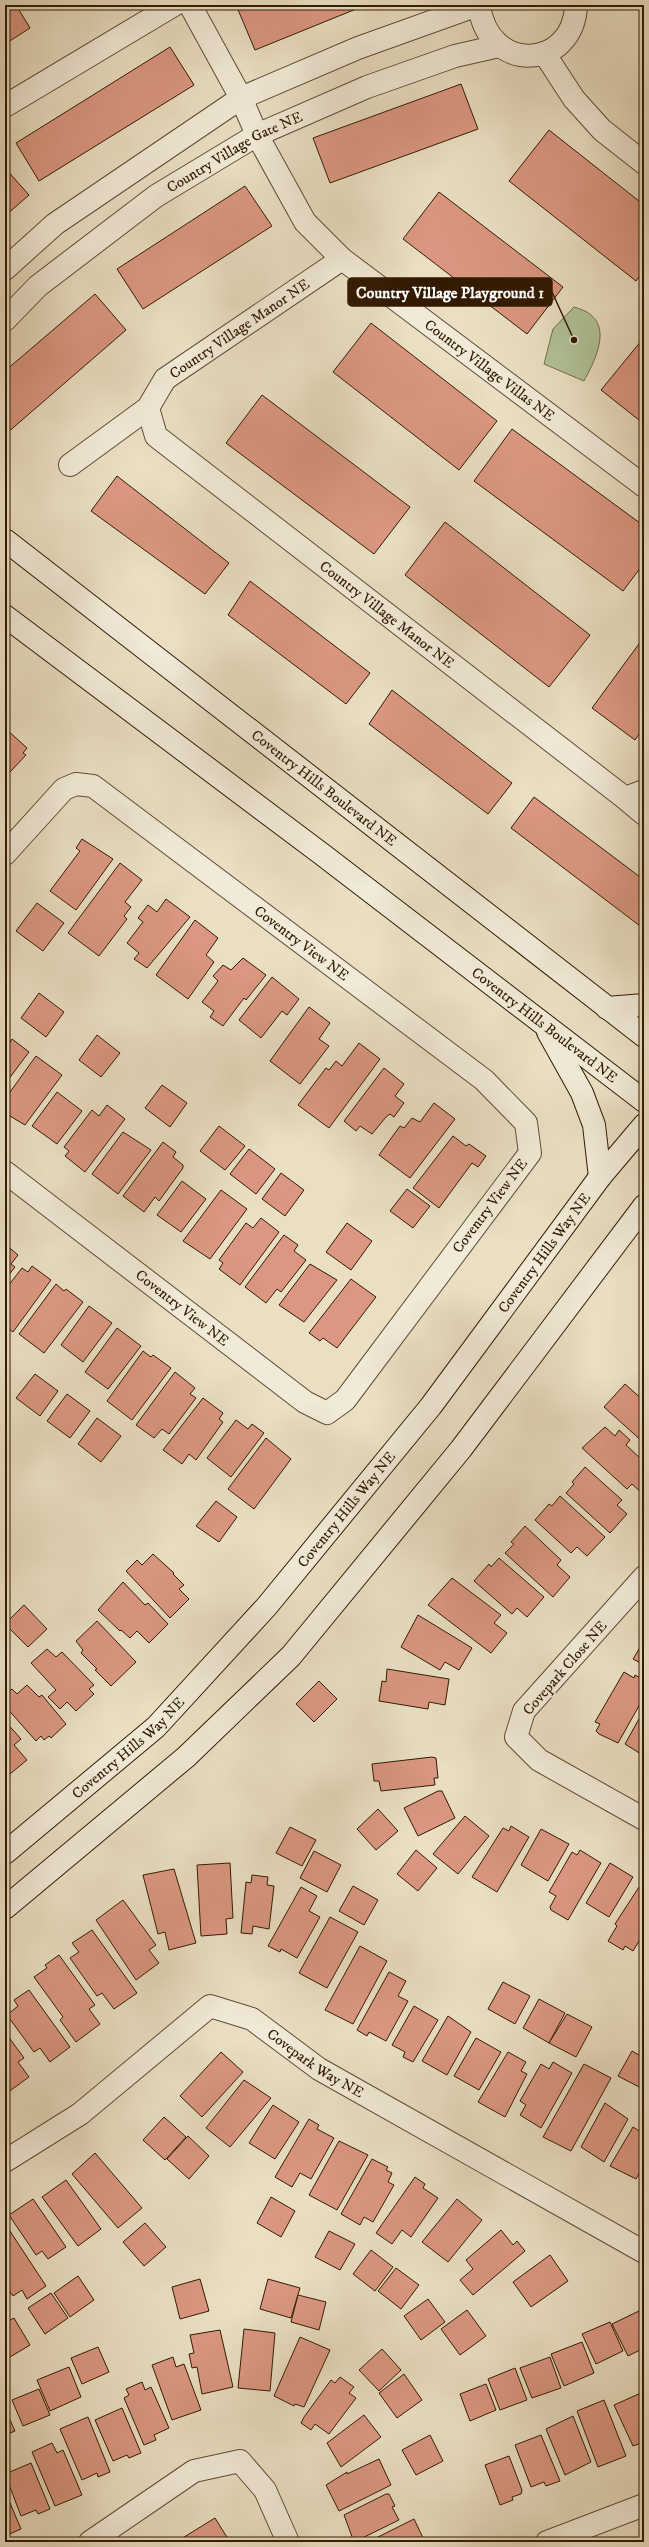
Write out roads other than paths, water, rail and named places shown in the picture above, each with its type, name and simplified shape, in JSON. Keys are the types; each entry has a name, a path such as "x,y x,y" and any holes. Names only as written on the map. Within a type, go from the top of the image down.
{"street":[{"path":"5,106 174,5"},
{"name":"Country Village Villas NE","path":"190,5 241,98 257,136 305,222 342,258 644,486"},
{"path":"5,270 55,224 241,98 358,48 479,5 481,20 488,34 499,46 512,53 528,56 544,53 559,45 570,32 576,17 576,5"},
{"name":"Country Village Gate NE","path":"5,320 38,286 156,196 257,136 367,87 455,56 499,46"},
{"path":"544,53 574,99 602,130 644,163"},
{"name":"Country Village Manor NE","path":"70,465 148,408 165,379 342,258"},
{"name":"Country Village Manor NE","path":"148,408 156,436 635,795 644,814"},
{"name":"Coventry Hills Boulevard NE","path":"5,540 644,1036"},
{"name":"Coventry Hills Boulevard NE","path":"5,616 644,1101"},
{"name":"Coventry View NE","path":"5,854 64,789 76,784 93,786 484,1080 526,1123 530,1153 345,1400 327,1413 305,1402 5,1172"},
{"path":"607,1008 644,1005"},
{"path":"544,1025 584,1099 594,1125 600,1177"},
{"name":"Coventry Hills Way NE","path":"5,1853 156,1727 267,1606 431,1406 600,1177 644,1125"},
{"path":"5,1908 186,1757 291,1656 461,1449 644,1206"},
{"path":"622,1237 644,1228"},
{"name":"Covepark Close NE","path":"644,1577 524,1711 516,1737 539,1760 644,1819"},
{"name":"Covepark Way NE","path":"5,2161 80,2114 210,2006 252,2018 319,2069 644,2252"},
{"path":"90,2542 194,2471 240,2461 265,2490 288,2542"},
{"path":"547,2542 644,2504"}],"place":[{"name":"Country Village Playground 1","path":"574,340"}]}
